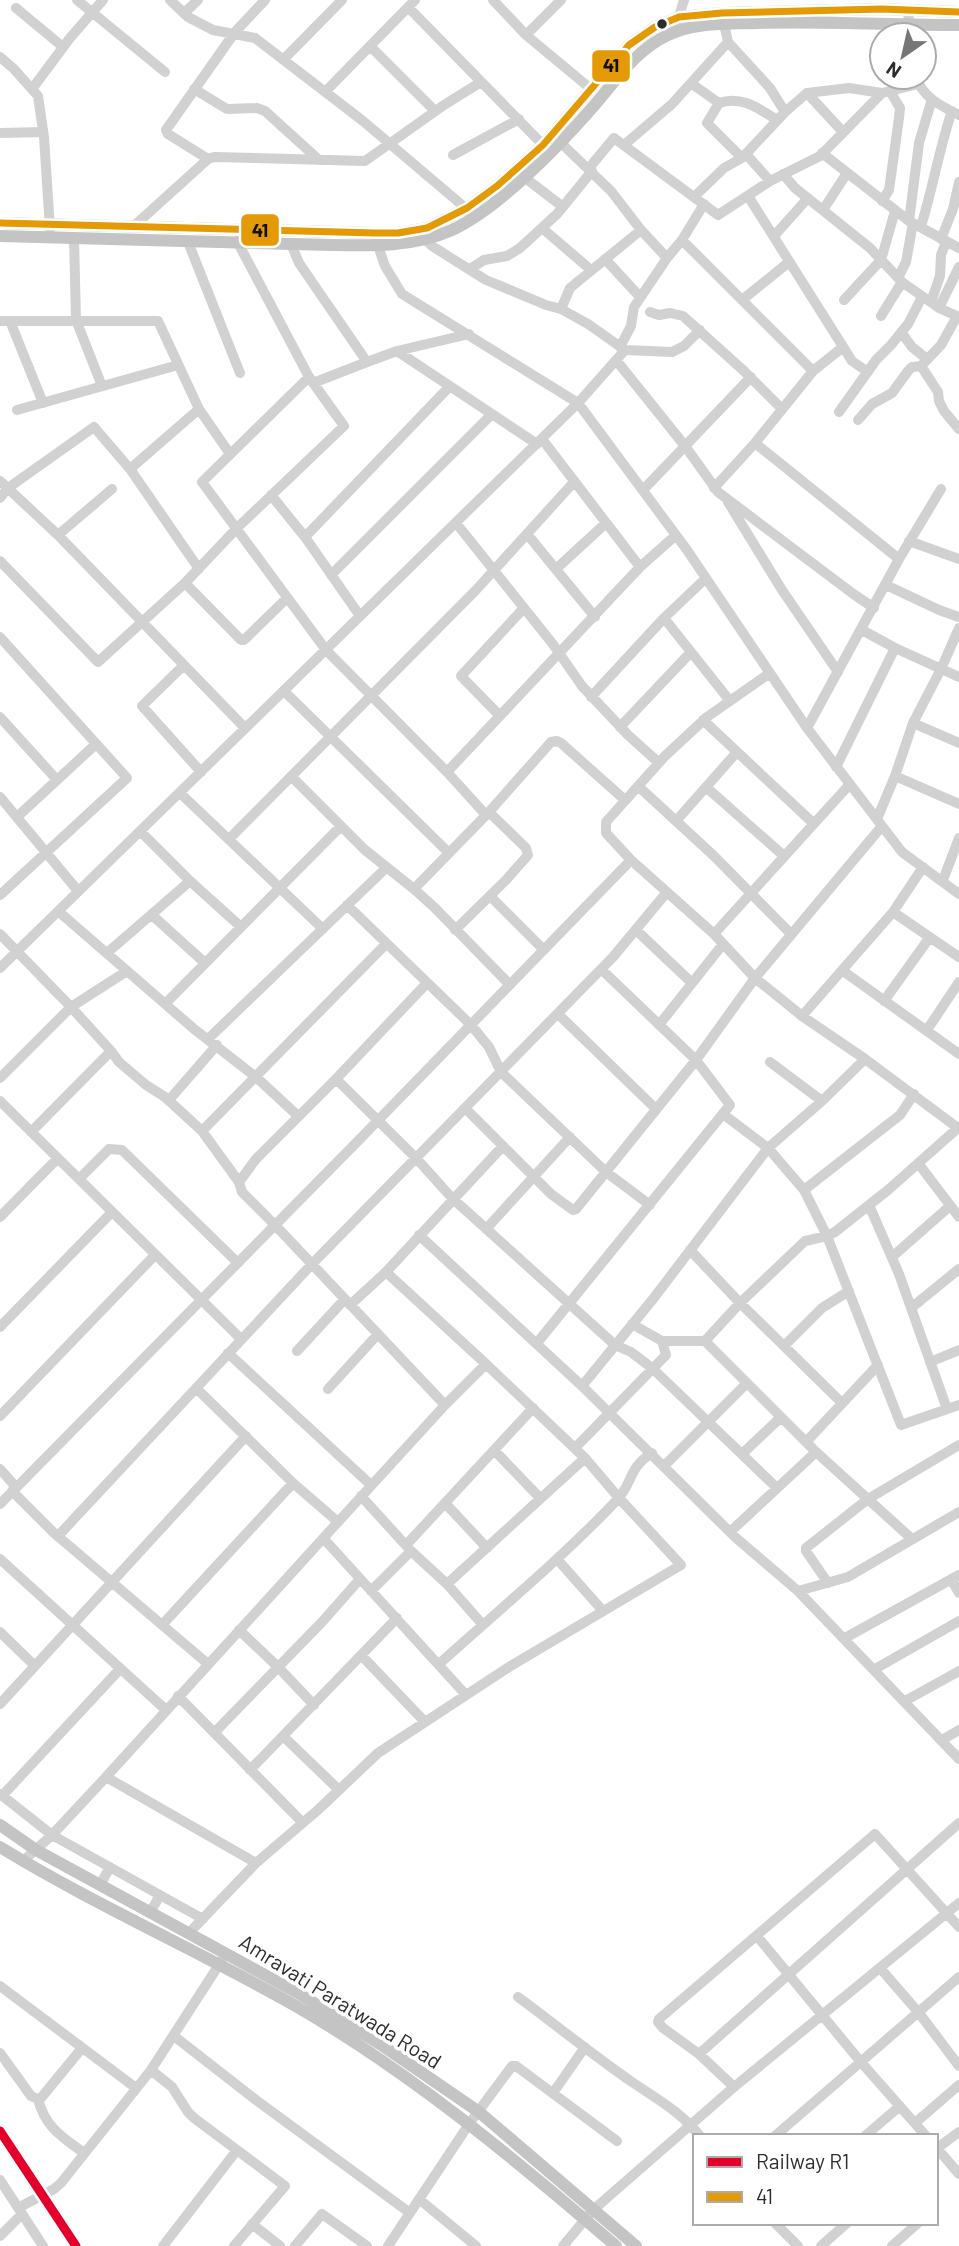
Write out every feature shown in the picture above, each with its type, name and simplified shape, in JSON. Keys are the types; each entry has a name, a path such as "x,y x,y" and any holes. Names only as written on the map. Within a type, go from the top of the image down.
{"main road":[{"path":"0,236 50,230 134,226 214,235 410,242 451,230 543,145 629,45 654,27 679,17 886,4 908,10 959,12"},
{"path":"0,223 50,230 74,238 188,242 214,235 237,241 291,244 376,239 428,228 471,212 524,177 561,143 639,53 674,32 698,26 790,22 868,27"},
{"path":"938,27 959,25"},
{"name":"Amravati Paratwada Road","path":"0,1825 36,1850 298,1993 479,2112 589,2214 617,2246"},
{"name":"Amravati Paratwada Road","path":"0,1847 294,2006 363,2048 636,2246"}],"street":[{"path":"77,0 166,72"},
{"path":"32,89 103,0"},
{"path":"170,0 184,13 214,30 255,38 326,91 471,212"},
{"path":"184,13 198,0"},
{"path":"208,159 167,132 168,127 234,33 265,0"},
{"path":"283,60 342,0"},
{"path":"493,0 526,35 591,89"},
{"path":"526,35 561,0"},
{"path":"674,32 684,0"},
{"path":"326,91 412,4 481,82 543,145"},
{"path":"16,8 63,47"},
{"path":"908,10 909,21"},
{"path":"724,24 728,42 770,88 785,112"},
{"path":"624,145 692,84 728,42"},
{"path":"370,46 436,111"},
{"path":"0,57 38,96 50,230"},
{"path":"134,226 208,159 365,161 481,82"},
{"path":"692,84 719,103"},
{"path":"694,197 724,168 744,156 785,112 807,93 849,88 886,92 900,108 889,190 882,201"},
{"path":"194,89 227,109 257,108 265,111 319,160"},
{"path":"914,223 934,180 937,159 956,113 932,99 926,91"},
{"path":"470,269 484,260 507,256 542,228 562,208 614,138 718,215 822,153 886,92"},
{"path":"807,93 843,132"},
{"path":"881,316 900,280 906,262 914,223 919,143 932,99"},
{"path":"771,181 707,122 719,103 724,101 748,102 777,120"},
{"path":"453,155 519,119"},
{"path":"0,133 43,132"},
{"path":"561,143 611,191 667,258"},
{"path":"822,153 895,211 959,248"},
{"path":"823,210 847,173"},
{"path":"783,174 795,188 870,248 900,280 958,318 941,345 924,362 912,367 895,390 872,404 858,420"},
{"path":"524,177 562,208"},
{"path":"931,302 940,276 941,255 959,182"},
{"path":"748,196 852,361 868,372"},
{"path":"774,236 808,198"},
{"path":"0,968 578,402 616,360 631,326 633,309 704,204"},
{"path":"844,300 881,260 895,211"},
{"path":"542,228 591,270"},
{"path":"561,309 570,288 641,230"},
{"path":"74,238 76,320 102,386"},
{"path":"424,238 453,260 506,289 561,309 588,324 622,349 672,352 684,346 700,330"},
{"path":"376,239 384,266 402,294 578,402 644,489 836,767 902,852 959,894"},
{"path":"682,240 813,371"},
{"path":"0,561 98,662 185,583 237,528 344,426 311,380 237,241"},
{"path":"188,242 240,373"},
{"path":"291,244 299,262 367,362"},
{"path":"605,259 640,297"},
{"path":"742,299 789,262"},
{"path":"839,412 901,332 931,302 959,267"},
{"path":"650,312 659,315 677,314 700,330 782,409"},
{"path":"43,403 5,321 158,321 199,408 230,454"},
{"path":"901,332 924,362 944,411 959,429"},
{"path":"456,930 526,858 528,852 326,650 202,482 311,380 397,351 469,334"},
{"path":"715,488 813,371 843,347"},
{"path":"397,351 539,442 640,567"},
{"path":"616,360 724,497 874,608"},
{"path":"17,410 178,365"},
{"path":"644,489 751,377"},
{"path":"305,537 450,386"},
{"path":"130,469 199,408"},
{"path":"331,575 492,414"},
{"path":"0,498 4,484 94,427 130,469 199,569"},
{"path":"755,443 899,559"},
{"path":"229,839 494,570 574,482"},
{"path":"4,484 144,622 245,728"},
{"path":"58,535 112,489"},
{"path":"807,728 909,541 941,489"},
{"path":"271,495 305,537 360,616"},
{"path":"724,497 782,590 838,672"},
{"path":"456,523 560,653 582,687 659,763"},
{"path":"556,569 606,523"},
{"path":"527,534 595,617"},
{"path":"447,772 640,567 676,535"},
{"path":"909,541 959,559"},
{"path":"591,697 663,618 705,579"},
{"path":"185,583 241,640 287,598"},
{"path":"886,585 959,617"},
{"path":"500,716 461,676 523,609"},
{"path":"663,618 730,701"},
{"path":"466,1108 569,1209 576,1209 696,1060 755,978 880,823 913,723 959,628"},
{"path":"862,630 895,649 959,677"},
{"path":"0,637 127,778 0,895"},
{"path":"836,767 895,649"},
{"path":"620,727 691,652"},
{"path":"184,665 142,706 201,772"},
{"path":"705,1341 740,1303 805,1241 828,1237 957,1131 914,1094 802,1016 755,978 714,934 631,860 606,833 606,822 659,763 703,720 770,673"},
{"path":"284,691 449,853"},
{"path":"0,717 57,780"},
{"path":"703,720 813,823"},
{"path":"913,723 959,743"},
{"path":"414,889 488,814 546,745 555,741 561,743 625,800"},
{"path":"17,817 96,744"},
{"path":"676,821 737,752"},
{"path":"895,776 959,804"},
{"path":"292,777 340,827 414,889 510,985"},
{"path":"714,934 849,783"},
{"path":"638,786 791,934"},
{"path":"706,787 784,856"},
{"path":"180,793 323,929"},
{"path":"0,797 78,891"},
{"path":"165,1004 340,827"},
{"path":"140,831 241,927"},
{"path":"943,880 959,838"},
{"path":"0,1504 631,860"},
{"path":"802,1016 893,912 923,867"},
{"path":"169,1100 213,1042 386,868"},
{"path":"107,953 190,881"},
{"path":"58,1536 312,1265 601,969 667,892"},
{"path":"490,896 544,950"},
{"path":"347,905 471,1025 489,1048 501,1072 606,1172 650,1205"},
{"path":"58,911 165,1004 256,1077 298,1116"},
{"path":"893,912 959,957"},
{"path":"152,915 205,963"},
{"path":"636,930 692,983"},
{"path":"0,934 130,1073 169,1100 202,1131 239,1182 242,1192 445,1405"},
{"path":"884,1001 929,937"},
{"path":"202,1131 386,944"},
{"path":"659,1025 723,944"},
{"path":"537,1343 730,1105 696,1060 601,969"},
{"path":"0,1078 71,1007 127,971"},
{"path":"843,971 959,1054"},
{"path":"927,1030 959,982"},
{"path":"239,1182 256,1158 427,983"},
{"path":"558,1014 656,1109"},
{"path":"31,1132 111,1051"},
{"path":"582,1385 768,1148 865,1059"},
{"path":"770,1062 822,1101"},
{"path":"336,1079 416,1158 452,1198 615,1345 631,1352 652,1368 778,1488"},
{"path":"804,1190 900,1115 914,1094"},
{"path":"2,1107 58,1158 242,1339"},
{"path":"723,1114 768,1148 804,1190 828,1237 901,1425 959,1405"},
{"path":"486,1229 569,1137"},
{"path":"297,1351 347,1302 386,1272 503,1146"},
{"path":"79,1179 109,1149 122,1150 238,1263"},
{"path":"0,1217 58,1158"},
{"path":"918,1163 959,1217"},
{"path":"869,1205 911,1308 947,1409"},
{"path":"891,1257 950,1206"},
{"path":"0,1327 112,1212"},
{"path":"419,1234 609,1410 730,1532 798,1591 959,1759"},
{"path":"690,1250 842,1404"},
{"path":"0,1416 155,1255"},
{"path":"911,1308 959,1269"},
{"path":"188,1934 256,1863 378,1753 466,1695 681,1564 575,1448 386,1272"},
{"path":"784,1346 822,1308 849,1292"},
{"path":"632,1324 662,1340 705,1341 816,1452 912,1539"},
{"path":"328,1389 378,1334"},
{"path":"575,1448 609,1410 666,1355 662,1340"},
{"path":"930,1362 959,1350"},
{"path":"228,1353 371,1485"},
{"path":"23,1861 52,1835 371,1485 486,1364"},
{"path":"806,1442 878,1365"},
{"path":"664,1466 747,1383"},
{"path":"196,1388 293,1483 338,1522"},
{"path":"371,1591 445,1503 533,1408"},
{"path":"742,1454 781,1417"},
{"path":"0,1704 246,1436"},
{"path":"828,1583 806,1548 868,1499 959,1445"},
{"path":"494,1450 540,1498"},
{"path":"730,1532 816,1452"},
{"path":"439,1664 557,1559 619,1499 635,1466 652,1453"},
{"path":"447,1584 584,1458"},
{"path":"0,1469 14,1489 58,1536 208,1664"},
{"path":"162,1625 293,1483"},
{"path":"361,1496 483,1625"},
{"path":"445,1503 486,1548"},
{"path":"798,1591 848,1577 959,1512"},
{"path":"324,1539 466,1695"},
{"path":"0,1559 166,1710"},
{"path":"557,1559 603,1611"},
{"path":"845,1638 955,1577 959,1594"},
{"path":"214,1733 360,1579"},
{"path":"250,1770 397,1618"},
{"path":"875,1669 959,1621"},
{"path":"239,1630 314,1705"},
{"path":"0,1632 35,1666"},
{"path":"360,1655 425,1722"},
{"path":"120,1669 1,1795 52,1835 203,1919"},
{"path":"905,1700 959,1671"},
{"path":"178,1696 303,1823"},
{"path":"942,1740 959,1730"},
{"path":"284,1737 339,1790"},
{"path":"106,1777 256,1863"},
{"path":"699,2054 959,1824"},
{"path":"734,2087 699,2054 663,2028 658,2022 659,2019 875,1833 959,1927"},
{"path":"100,1885 110,1867"},
{"path":"150,1913 160,1895"},
{"path":"563,2246 589,2214 734,2087 959,1903"},
{"path":"757,1936 924,2134"},
{"path":"0,2236 20,2211 54,2189 151,2070 225,1953"},
{"path":"880,1968 957,2061"},
{"path":"777,2134 959,1977"},
{"path":"0,1986 136,2088"},
{"path":"518,1997 632,2082 668,2104 699,2134"},
{"path":"174,2036 410,2213"},
{"path":"553,2093 585,2047"},
{"path":"38,2099 82,2048"},
{"path":"0,2053 31,2096 38,2099 45,2120 64,2139 84,2153"},
{"path":"388,2246 512,2066 516,2066 617,2141"},
{"path":"151,2070 172,2087 194,2118 285,2186 234,2246"},
{"path":"915,2123 959,2085"},
{"path":"867,2134 900,2106"},
{"path":"938,2147 959,2132"},
{"path":"938,2149 959,2174"},
{"path":"163,2246 237,2150"},
{"path":"0,2180 43,2246"},
{"path":"419,2199 476,2246"},
{"path":"295,2246 322,2214 367,2246"},
{"path":"252,2224 280,2246"},
{"path":"777,2225 798,2246"},
{"path":"821,2246 845,2225"},
{"path":"892,2246 916,2225"}],"rail line":[{"name":"R1","path":"0,2131 76,2246"}],"transit line":[{"name":"41","path":"0,223 375,233 398,233 427,228 467,208 497,186 543,145 629,45 655,27 679,17 722,13 882,9 959,12"}]}
